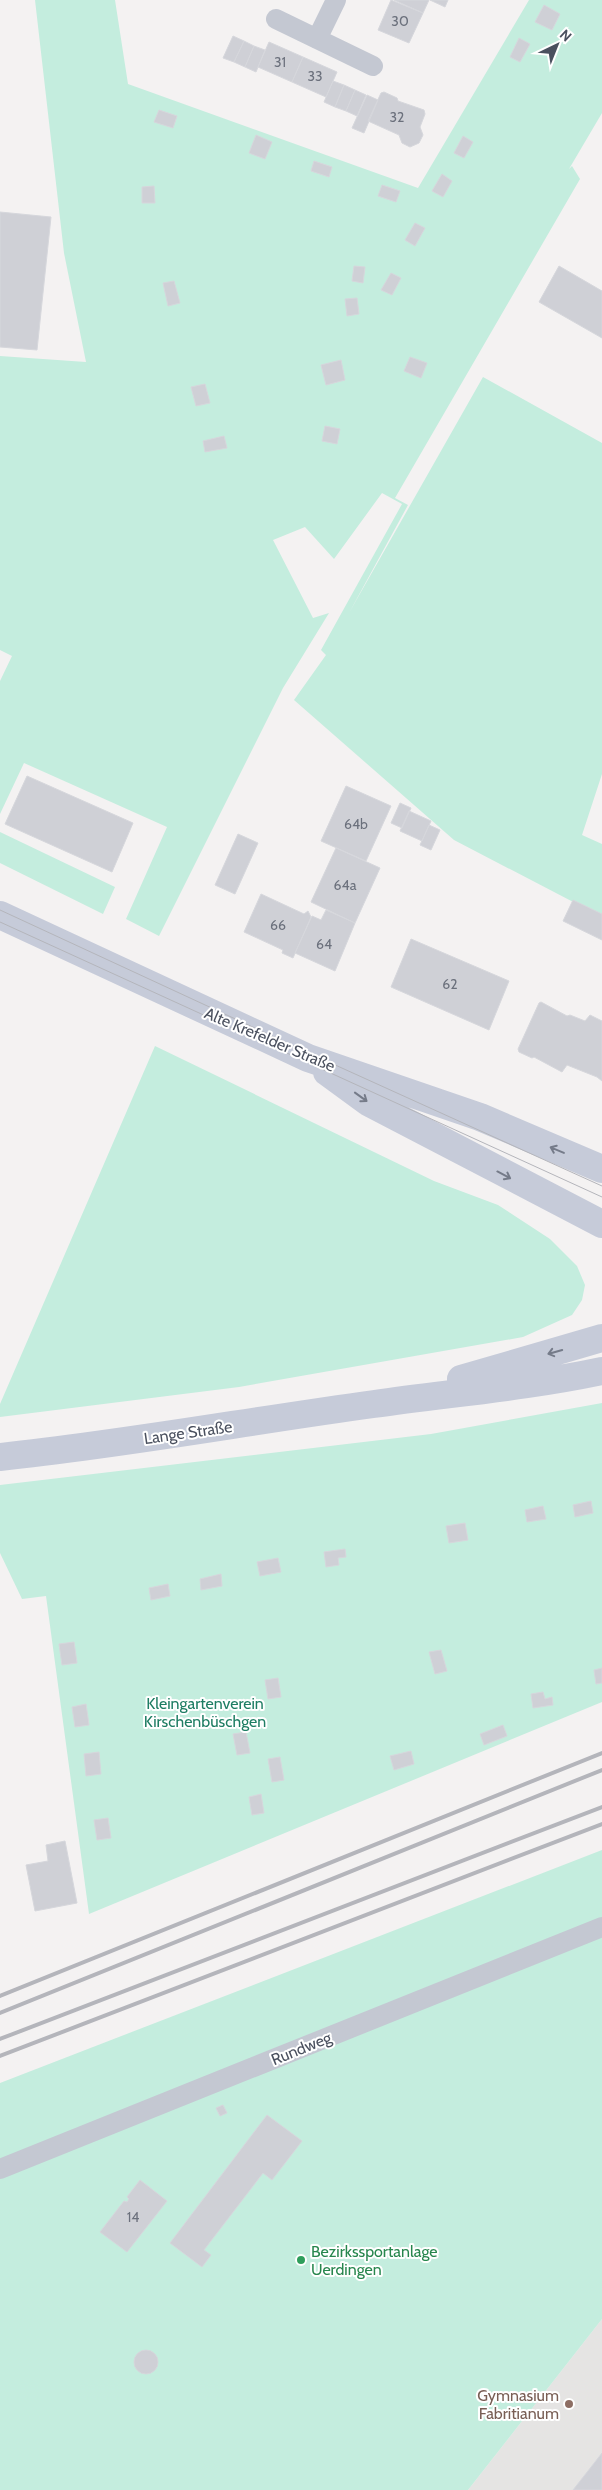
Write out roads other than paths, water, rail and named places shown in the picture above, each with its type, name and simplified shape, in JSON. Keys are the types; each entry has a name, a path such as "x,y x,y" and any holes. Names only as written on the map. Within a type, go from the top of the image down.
{"street":[{"path":"317,39 336,0"},
{"path":"276,19 373,66"},
{"name":"Alte Krefelder Straße","path":"0,915 308,1058 480,1116 602,1169"},
{"path":"308,1058 368,1102 483,1164 602,1224"},
{"name":"Lange Straße","path":"375,1404 602,1338"},
{"name":"Lange Straße","path":"0,1457 57,1451 375,1404 556,1381 602,1370"},
{"name":"Rundweg","path":"0,2169 602,1928"}],"tram line":[{"path":"0,910 602,1186"},
{"path":"0,922 602,1197"}],"railway":[{"path":"0,1996 602,1753"},
{"path":"0,2013 602,1770"},
{"path":"0,2039 602,1807"},
{"path":"0,2056 602,1824"}],"place":[{"name":"Bezirkssportanlage Uerdingen","path":"301,2260"},
{"name":"Gymnasium Fabritianum","path":"569,2404"}],"park label":[{"name":"Kleingartenverein Kirschenbüschgen","path":"205,1712"}]}
